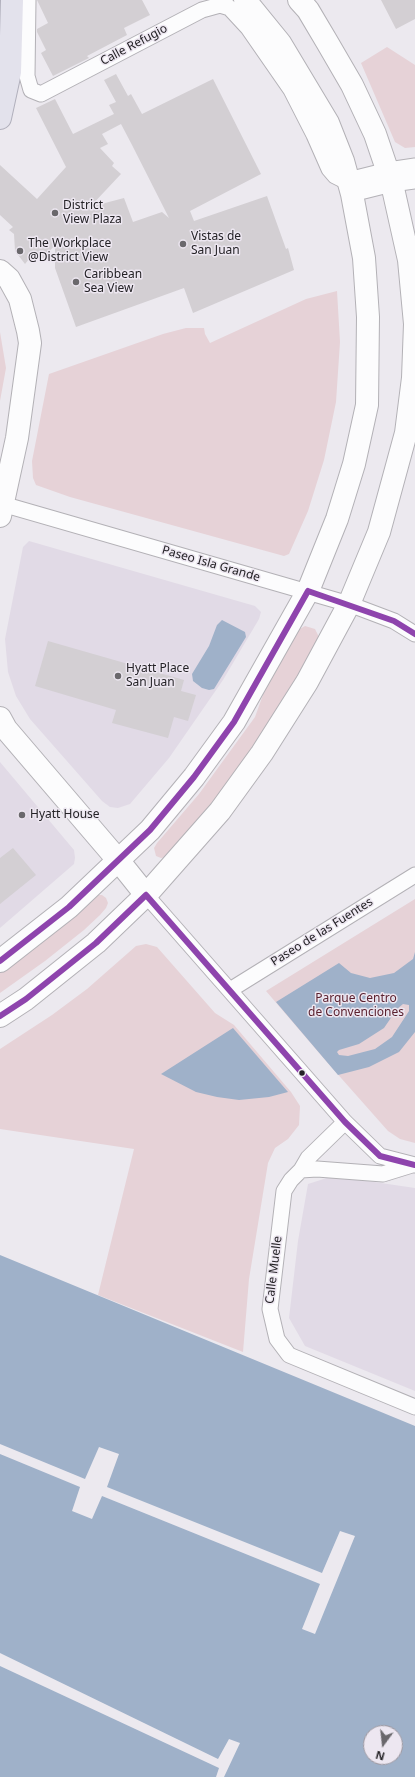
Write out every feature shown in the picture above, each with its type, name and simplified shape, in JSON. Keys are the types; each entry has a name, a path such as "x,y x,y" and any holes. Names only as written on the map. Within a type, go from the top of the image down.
{"highway":[{"path":"0,118 10,72 12,0"}],"main road":[{"path":"0,961 69,908 150,830 194,778 234,722 308,591 337,519 354,464 367,405 368,317 364,258 350,187 328,124 280,43 232,3"},
{"path":"0,1016 26,999 96,943 146,895 220,812 262,753 307,682 349,604 379,532 413,404 415,324 409,260 390,177 374,134 352,85 304,3"},
{"path":"0,271 9,279 20,299 30,343 17,438 1,510"},
{"path":"0,718 6,729 146,895"}],"street":[{"name":"Calle Refugio","path":"28,0 27,76 31,90 41,94 202,10 232,3"},
{"path":"350,187 390,177 415,166"},
{"path":"390,177 415,181"},
{"name":"Paseo Isla Grande","path":"1,510 308,591 349,604 394,621 415,634"},
{"name":"Paseo de las Fuentes","path":"230,990 415,875"},
{"path":"146,895 345,1122 380,1156 413,1165"},
{"name":"Calle Muelle","path":"345,1122 308,1158 301,1170 291,1180 284,1191 270,1309 277,1339 289,1355 415,1407"},
{"path":"301,1170 317,1169 383,1174 413,1165"}],"shaded area":[{"name":"Hyatt Place San Juan","path":"29,541 255,606 261,612 259,619 223,680 169,758 130,804 118,808 110,807 102,801 30,719 16,696 8,672 5,639 23,547"},
{"name":"Hyatt House","path":"0,762 74,850 75,858 74,864 0,928"},
{"path":"333,1176 415,1188 415,1391 305,1346 289,1318 298,1241 308,1184"}],"green space":[{"path":"387,47 415,65 415,147 405,148 395,142 361,63"},
{"path":"337,291 340,342 336,402 324,460 308,511 289,554 284,556 70,497 36,485 33,478 32,461 49,374 163,334 186,328 204,328 205,334 210,343 306,299"},
{"path":"0,332 6,368 0,401"},
{"path":"305,626 315,629 320,639 267,729 210,807 168,857 161,858 156,856 154,848 157,843 199,794 255,717 268,681 298,630"},
{"path":"97,895 102,895 106,898 108,903 100,915 84,930 45,961 0,993 0,972 27,954"},
{"name":"Parque Centro de Convenciones","path":"415,899 415,1143 400,1139 388,1131 266,991"},
{"path":"146,944 157,947 215,1013 234,1025 291,1092 300,1106 299,1125 288,1139 275,1148 268,1163 249,1279 243,1352 98,1295 134,1149 0,1129 0,1049 52,1015 87,989 136,946"}],"water":[{"path":"222,620 245,632 246,637 214,689 209,690 202,688 193,681 192,674 209,646 217,625"},
{"path":"415,952 415,1032 399,1052 369,1067 338,1075 276,1002 339,963 351,973 370,978 394,973 413,959","holes":["403,1004 409,1005 409,1011 392,1037 375,1049 348,1056 339,1055 337,1052 339,1050 359,1044 384,1028 397,1009"]},
{"path":"233,1028 288,1092 269,1097 239,1100 217,1097 196,1092 161,1074"},
{"path":"0,1255 415,1426 415,1777 0,1777"}],"pier":[{"path":"0,1444 85,1479 99,1447 119,1454 107,1487 322,1573 340,1531 355,1536 315,1634 302,1629 320,1584 102,1496 92,1519 72,1511 80,1487 0,1454"},
{"path":"0,1653 218,1759 229,1739 240,1743 224,1777 216,1777 219,1768 0,1666"}],"building":[{"path":"37,0 142,0 150,15 124,28 127,35 87,56 89,58 53,76 41,53 46,50 37,29 48,23"},
{"path":"381,0 415,0 415,19 396,29"},
{"path":"116,74 128,96 131,94 142,114 213,79 261,174 190,211 194,221 267,196 286,249 288,248 294,270 193,313 184,288 76,327 55,268 55,245 41,261 33,254 25,264 15,251 14,234 9,230 13,227 0,215 0,165 37,199 66,167 36,108 55,99 73,134 114,114 109,105 116,102 104,80","holes":["121,124 169,218 162,212 133,222 124,198 90,207 121,174 112,166 114,163 100,148 108,144 102,134"]},
{"path":"48,641 184,680 181,691 196,695 188,721 174,717 168,738 112,723 116,710 35,686"},
{"path":"13,848 36,875 0,904 0,858"}],"transit line":[{"path":"308,591 394,621 415,634"},
{"path":"0,961 69,907 150,830 194,777 234,722 308,591"},
{"path":"146,895 345,1122 380,1156 415,1165"},
{"path":"0,1016 26,999 96,943 146,895"}],"place":[{"name":"District View Plaza","path":"55,213"},
{"name":"Vistas de San Juan","path":"183,244"},
{"name":"The Workplace @District View","path":"20,251"},
{"name":"Caribbean Sea View","path":"76,282"},
{"name":"Hyatt Place San Juan","path":"118,676"},
{"name":"Hyatt House","path":"22,815"}]}
